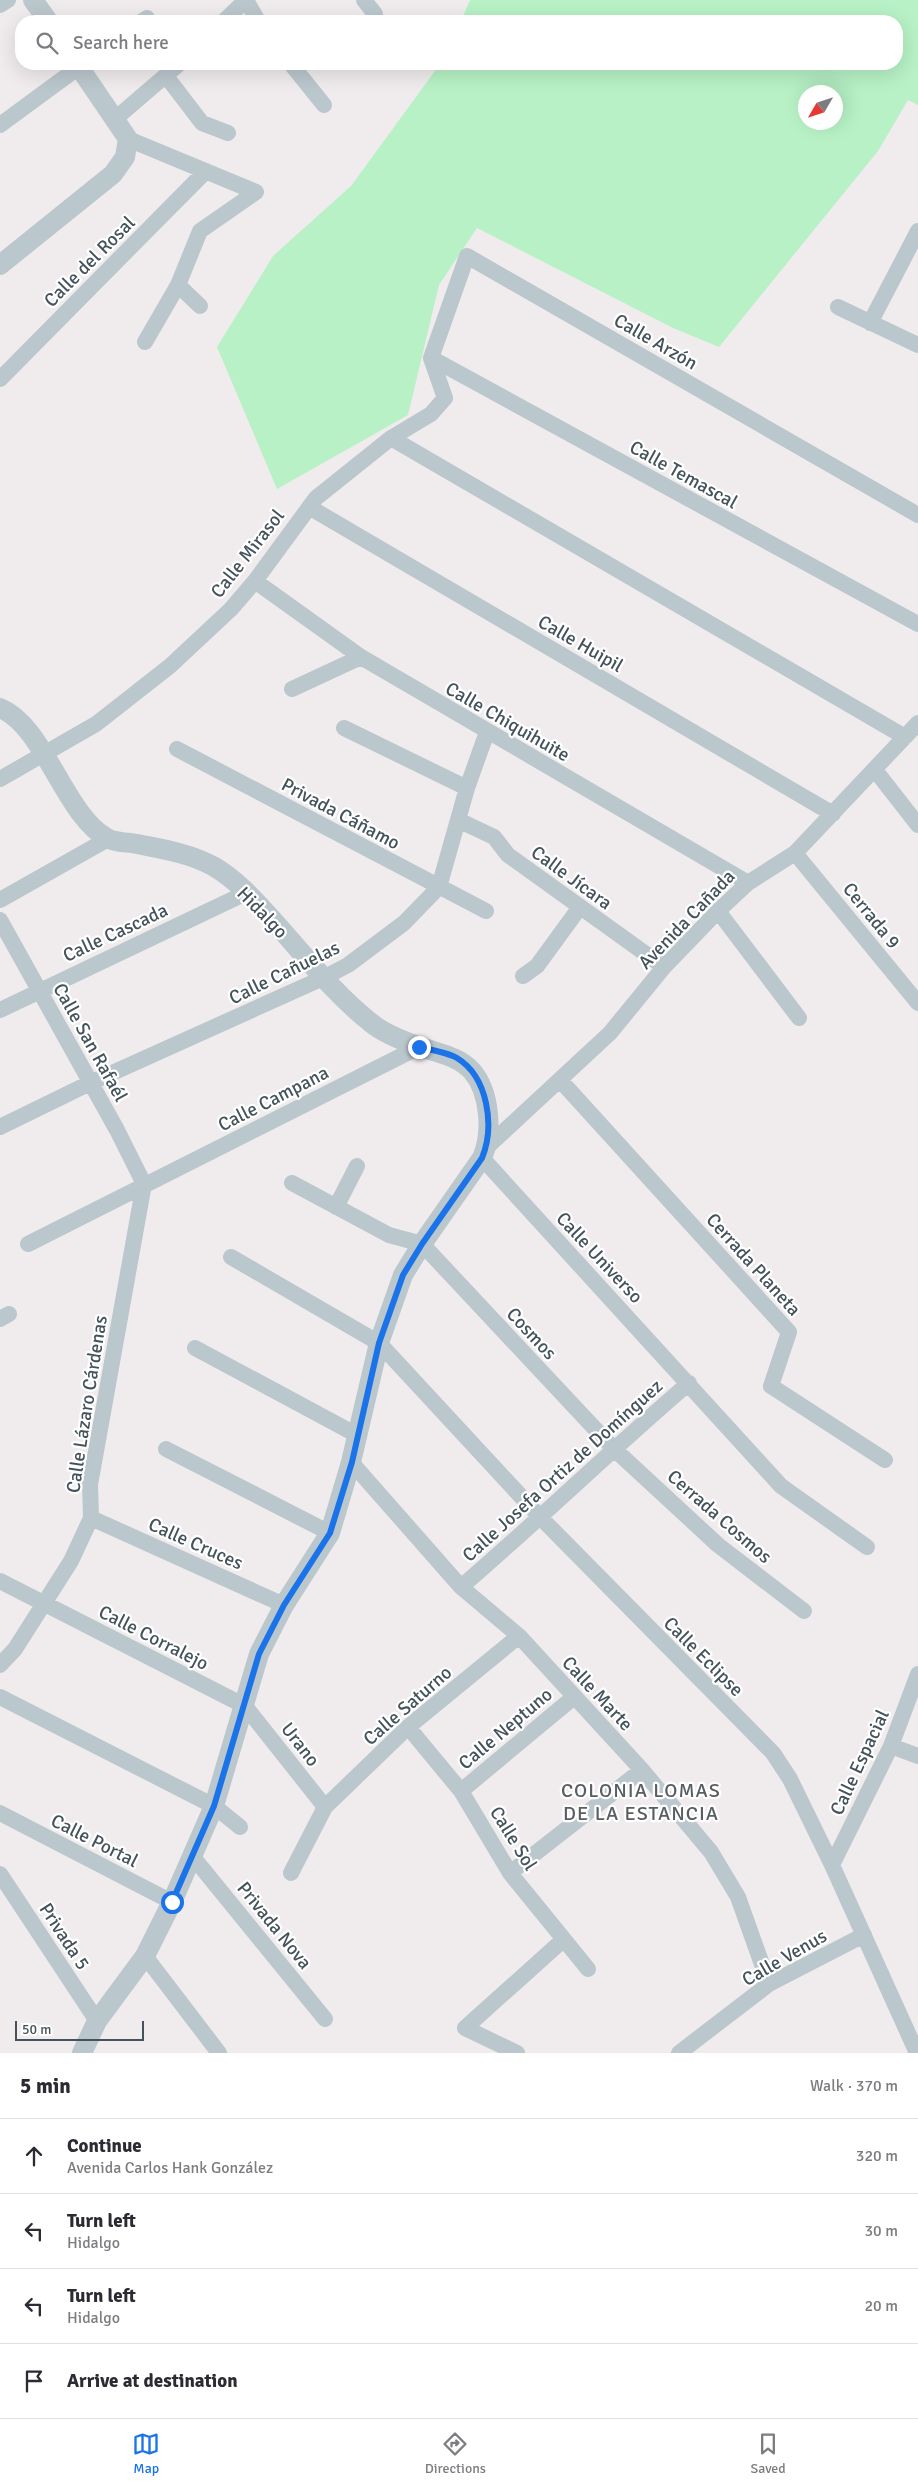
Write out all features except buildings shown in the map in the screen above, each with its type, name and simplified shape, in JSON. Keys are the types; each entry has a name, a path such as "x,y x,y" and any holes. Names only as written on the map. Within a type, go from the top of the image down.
{"street":[{"path":"0,5 8,0"},
{"path":"33,0 44,15"},
{"path":"230,15 246,0 255,15"},
{"path":"364,0 375,14"},
{"path":"0,125 73,70"},
{"path":"83,70 128,139 256,192 200,230 178,285 145,342"},
{"path":"116,119 172,70"},
{"path":"296,70 324,105"},
{"path":"166,76 202,123 228,133"},
{"path":"0,265 113,174 125,157 128,139"},
{"name":"Calle del Rosal","path":"0,379 206,171"},
{"path":"870,323 918,231"},
{"name":"Calle Arzón","path":"431,358 467,256 918,515"},
{"path":"178,285 200,306"},
{"path":"838,307 918,345"},
{"name":"Calle Mirasol","path":"0,779 45,755 96,724 170,666 231,609 255,581 316,498 391,438 431,414 445,398 431,358"},
{"name":"Calle Temascal","path":"431,358 918,624"},
{"path":"391,438 905,736"},
{"name":"Calle Huipil","path":"308,507 833,814"},
{"name":"Calle Chiquihuite","path":"255,581 361,658 748,883"},
{"path":"292,689 361,658"},
{"path":"0,708 22,724 45,755 90,824 108,839 0,900"},
{"name":"Avenida Cañada","path":"484,1153 610,1033 664,967 718,911 748,883 795,853 918,723"},
{"path":"344,728 467,788"},
{"name":"Calle Cañuelas","path":"0,1127 90,1083 323,978 348,965 404,923 438,888 467,788 487,732"},
{"name":"Privada Cáñamo","path":"177,749 438,888 486,911"},
{"path":"875,770 918,825"},
{"name":"Calle Jícara","path":"458,820 494,836 508,855 664,967"},
{"name":"Hidalgo","path":"108,839 175,851 212,866 248,892 323,978 350,1006 373,1025 419,1047 456,1058 472,1072 483,1090 488,1114 484,1153"},
{"name":"Cerrada 9","path":"795,853 918,1003"},
{"name":"Calle Cascada","path":"0,1010 248,892"},
{"path":"523,976 537,966 580,907"},
{"path":"718,911 799,1018"},
{"name":"Calle San Rafaél","path":"0,920 40,990 144,1184"},
{"name":"Calle Campana","path":"28,1244 419,1047"},
{"name":"Cerrada Planeta","path":"560,1080 790,1332 770,1386 885,1460"},
{"path":"82,2053 97,2021 145,1956 172,1902 214,1806 259,1654 284,1605 330,1533 352,1462 379,1343 403,1275 484,1153"},
{"name":"Calle Universo","path":"484,1153 781,1486 867,1547"},
{"path":"336,1207 357,1166"},
{"path":"292,1183 389,1235 422,1244"},
{"name":"Calle Lázaro Cárdenas","path":"0,1665 15,1649 71,1561 91,1518 90,1484 144,1184"},
{"name":"Cosmos","path":"422,1244 613,1448"},
{"name":"Calle Eclipse","path":"231,1257 379,1343 541,1518 773,1753 790,1779 832,1865 918,2053"},
{"path":"195,1348 357,1434"},
{"name":"Calle Josefa Ortiz de Domínguez","path":"462,1587 541,1518 613,1448 689,1382"},
{"name":"Cerrada Cosmos","path":"613,1448 718,1545 804,1611"},
{"path":"166,1450 330,1533"},
{"name":"Calle Marte","path":"352,1462 462,1587 519,1636 642,1770 711,1852 738,1897 769,1984"},
{"name":"Calle Cruces","path":"91,1518 284,1605"},
{"name":"Calle Corralejo","path":"0,1581 245,1706"},
{"name":"Calle Saturno","path":"291,1873 326,1808 408,1727 519,1636"},
{"name":"Calle Espacial","path":"832,1865 891,1746 918,1674"},
{"path":"0,1697 214,1806 240,1827"},
{"name":"Calle Neptuno","path":"461,1791 574,1697"},
{"name":"Urano","path":"245,1706 326,1808"},
{"name":"Calle Sol","path":"408,1727 461,1791 510,1873 562,1940 588,1969"},
{"path":"891,1746 918,1756"},
{"path":"510,1873 642,1770"},
{"name":"Calle Portal","path":"0,1813 172,1902"},
{"name":"Privada Nova","path":"193,1857 325,2019"},
{"name":"Privada 5","path":"0,1874 97,2021"},
{"name":"Calle Venus","path":"679,2053 769,1984 864,1935"},
{"path":"518,2053 465,2028 562,1940"},
{"path":"145,1956 219,2053"}],"green space":[{"path":"470,0 918,0 918,105 908,100 878,151 719,347 673,328 477,228 439,285 408,415 277,489 217,347 273,256 351,186 436,70 903,70 903,15 464,15"}],"district":[{"name":"COLONIA LOMAS DE LA ESTANCIA","path":"641,1802"}],"route":[{"path":"172,1902 214,1806 259,1654 284,1605 330,1533 352,1462 379,1343 403,1275 453,1197 482,1158 486,1148 488,1114 483,1090 472,1072 456,1058 419,1047"}]}
